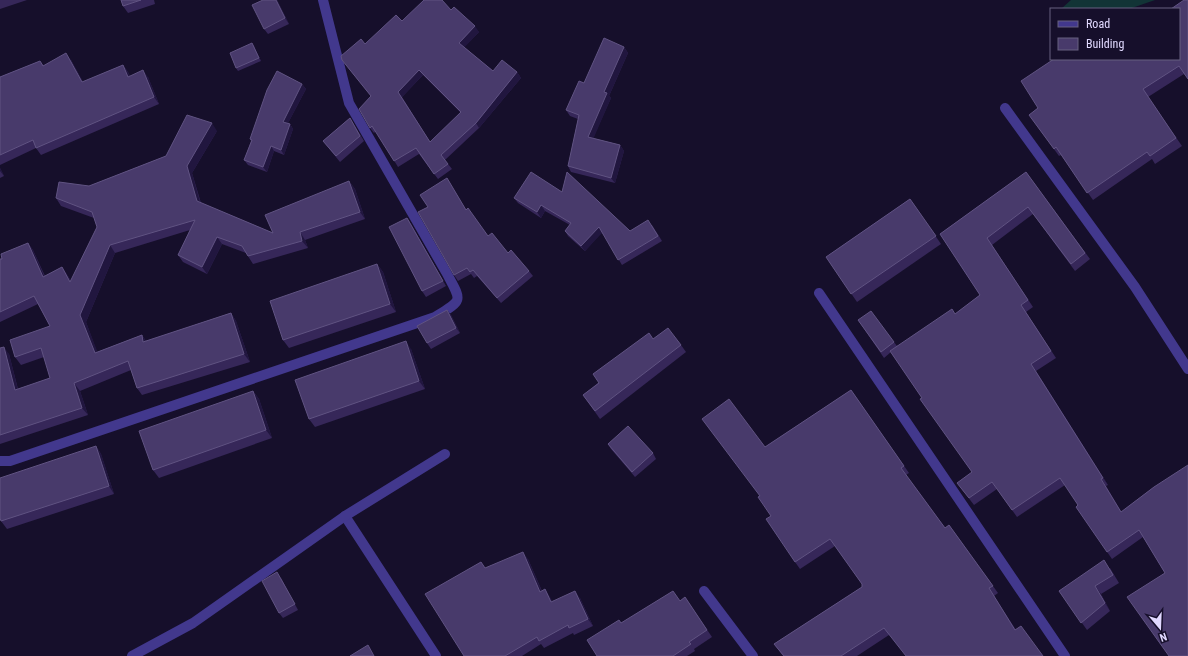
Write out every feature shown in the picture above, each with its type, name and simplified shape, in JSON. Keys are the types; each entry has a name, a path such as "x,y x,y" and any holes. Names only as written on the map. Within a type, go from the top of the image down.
{"street":[{"path":"0,461 10,461 435,317 455,305 458,300 458,295 446,272 349,103 324,0"},
{"path":"1005,108 1135,287 1188,369"},
{"path":"819,293 1065,656"},
{"path":"132,656 193,623 345,516 445,454"},
{"path":"345,516 436,656"},
{"path":"704,591 754,656"}],"green space":[{"path":"1071,0 1155,0 1132,8 1062,8"}],"building":[{"path":"121,0 141,0 123,6"},
{"path":"263,0 276,0 285,18 264,29 252,5"},
{"path":"424,0 442,0 451,10 454,7 475,26 459,43 493,71 502,60 517,72 476,123 441,155 448,164 434,174 416,148 394,161 372,126 370,128 359,109 371,96 342,60 341,56 361,39 365,44 396,15 402,21","holes":["419,70 461,112 430,142 398,92"]},
{"path":"1184,0 1188,0 1188,79 1179,66 1143,89 1176,138 1150,156 1147,152 1087,193 1056,147 1054,149 1029,115 1038,108 1021,81 1052,60 1180,60 1180,8 1172,8"},
{"path":"604,38 624,47 604,92 607,93 588,137 620,145 611,178 568,166 579,115 566,110 579,81 584,83"},
{"path":"252,43 259,58 236,68 230,53"},
{"path":"66,53 82,82 123,65 128,77 143,70 154,97 36,148 33,140 0,155 0,77 40,61 43,66"},
{"path":"277,71 302,84 283,122 290,124 281,150 271,146 263,167 244,160 252,140 250,139 267,90"},
{"path":"187,115 212,123 187,166 197,201 273,233 265,215 349,181 360,212 300,232 302,241 248,256 242,246 217,237 202,267 178,255 195,220 110,245 80,315 95,353 142,335 143,342 231,313 244,354 137,388 128,361 74,383 82,408 0,435 0,348 4,347 15,390 50,378 41,348 15,357 10,340 50,326 34,296 0,312 1,254 28,243 43,277 62,267 70,282 97,227 92,212 56,198 59,182 89,186 166,156"},
{"path":"350,118 360,136 336,156 323,141"},
{"path":"531,172 562,192 567,172 630,231 648,220 658,236 618,260 599,227 581,246 565,231 571,223 541,205 537,212 514,198"},
{"path":"1026,172 1085,253 1071,264 1028,207 987,238 1028,300 1021,305 1051,351 1031,364 1103,478 1101,479 1121,512 1154,487 1188,465 1188,656 1169,656 1127,597 1165,573 1139,530 1107,552 1076,507 1078,505 1060,478 1012,510 992,482 969,498 957,483 972,472 920,399 922,398 890,351 952,309 955,314 980,295 940,234"},
{"path":"447,178 466,210 468,208 488,236 492,233 508,253 511,250 529,271 497,298 473,270 470,272 467,268 454,275 418,212 428,207 420,195"},
{"path":"910,199 936,236 851,294 826,257"},
{"path":"407,218 443,281 422,291 389,227"},
{"path":"377,264 390,304 283,340 270,301"},
{"path":"447,310 456,328 427,343 417,326"},
{"path":"871,311 894,342 881,352 858,320"},
{"path":"668,328 681,345 595,411 583,395 599,383 593,374 649,333 653,339"},
{"path":"406,341 419,381 309,419 295,380"},
{"path":"851,390 904,466 901,468 945,528 949,525 993,586 989,588 1015,630 1021,626 1043,656 906,656 884,628 841,656 784,656 774,644 862,587 862,584 830,539 795,562 766,519 771,516 758,497 760,496 702,419 729,399 765,447"},
{"path":"253,391 266,430 153,470 139,431"},
{"path":"628,426 653,453 632,472 608,444"},
{"path":"96,446 109,486 1,521 0,478"},
{"path":"523,552 540,592 545,589 551,602 575,591 588,619 569,628 568,625 539,641 537,637 505,656 464,656 425,594 481,562 485,568"},
{"path":"1104,560 1113,575 1095,586 1105,603 1081,623 1059,591"},
{"path":"277,572 295,604 279,613 262,581"},
{"path":"673,591 680,601 685,597 707,630 689,642 691,644 673,656 597,656 587,640 619,620 621,623"},
{"path":"368,645 374,656 350,656"}]}
